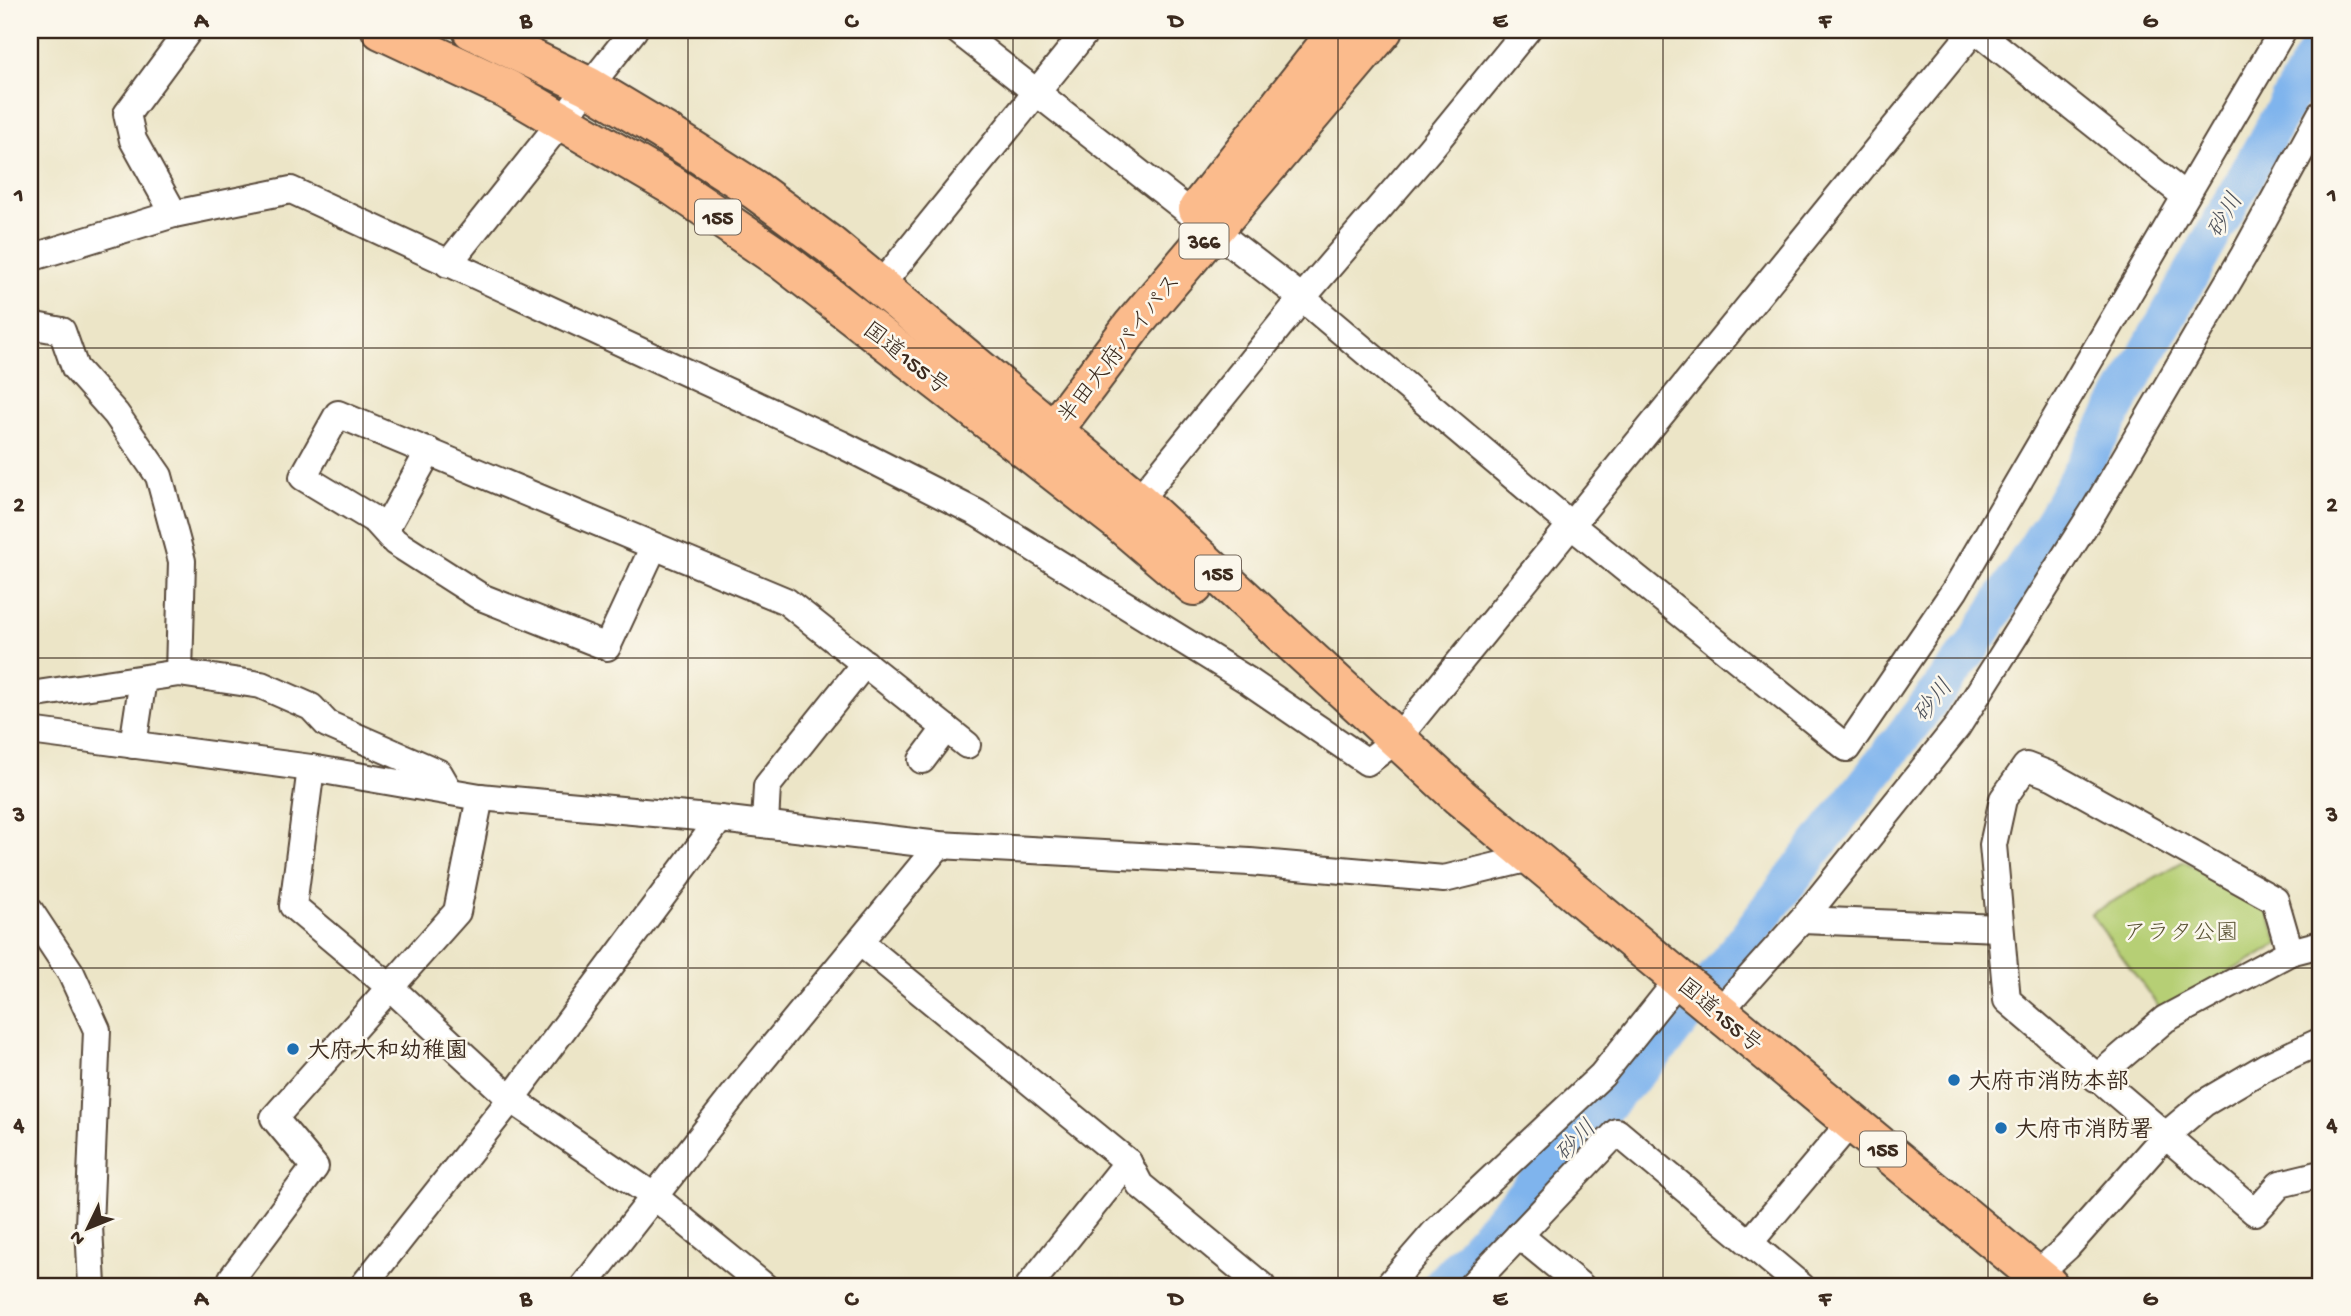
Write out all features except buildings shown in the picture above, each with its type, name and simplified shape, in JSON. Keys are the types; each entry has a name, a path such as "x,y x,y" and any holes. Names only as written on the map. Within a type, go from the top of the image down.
{"highway":[{"name":"国道155号","path":"381,30 507,89 673,186 1138,501 1356,698 1396,740 1851,1122 2036,1282"},
{"name":"国道155号","path":"472,30 588,86 755,190 880,286 1343,707 1396,740"},
{"name":"半田大府パイパス","path":"1037,431 1203,223 1339,30"},
{"name":"半田大府パイパス","path":"1203,223 1383,30"}],"street":[{"path":"174,214 134,140 127,114 189,30"},
{"path":"448,264 634,30"},
{"path":"957,30 1302,298 1571,525 1847,748 1955,590 2283,30"},
{"path":"880,286 1087,30"},
{"path":"1138,501 1302,298 1430,149 1527,30"},
{"path":"30,258 174,214 291,190 841,444 977,513 1247,680 1367,762 1396,740 1975,30 2185,196"},
{"path":"1718,1012 1802,920 1957,727 2095,509 2244,255 2321,114"},
{"path":"30,325 62,331 75,368 116,414 159,476 182,561 179,673"},
{"path":"654,546 607,647 481,597 395,542 376,521 303,477 338,414 786,601 956,737 922,760"},
{"path":"385,530 429,451"},
{"path":"765,824 767,786 865,663"},
{"path":"30,695 179,673 261,685 311,707 327,724 439,773 450,792"},
{"path":"133,745 143,679"},
{"path":"30,731 311,768 480,797 720,819 939,845 1250,862 1444,879 1534,857"},
{"path":"2290,952 2275,900 2052,776 2026,766 2003,799 1993,845 2007,1000 2255,1212 2280,1184 2321,1174"},
{"path":"311,768 292,906 391,988 511,1099 655,1196 764,1286"},
{"path":"239,1286 232,1278 315,1167 274,1118 457,912 480,797"},
{"path":"363,1286 511,1099 720,819"},
{"path":"584,1286 743,1083 862,943 939,845"},
{"path":"30,911 71,973 97,1030 89,1226 92,1286"},
{"path":"1802,920 1999,929"},
{"path":"862,943 1128,1162 1140,1185 1262,1286"},
{"path":"2096,1078 2165,1019 2290,952 2321,944"},
{"path":"1388,1286 1434,1233 1602,1075 1680,979"},
{"path":"2036,1282 2165,1136 2204,1103 2267,1066 2321,1041"},
{"path":"1750,1241 1851,1122"},
{"path":"1471,1286 1617,1132 1801,1286"},
{"path":"1029,1286 1128,1162"},
{"path":"1518,1235 1581,1286"}],"green space":[{"name":"アラタ公園","path":"2184,861 2266,907 2279,944 2161,1010 2091,914"}],"waterway":[{"name":"砂川","path":"1440,1286 1664,1043 1973,646 2054,519 2321,42"}],"place":[{"name":"大府大和幼稚園","path":"293,1049"},
{"name":"大府市消防本部","path":"1954,1080"},
{"name":"大府市消防署","path":"2001,1128"}]}
